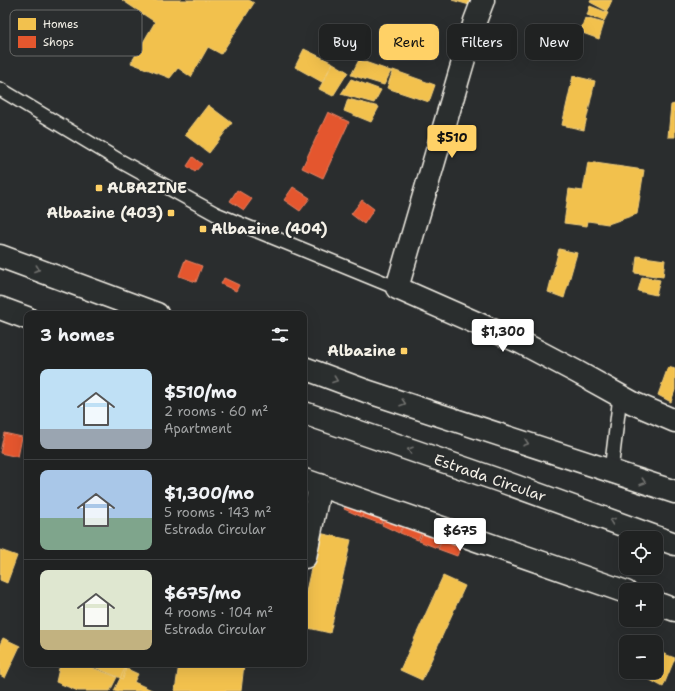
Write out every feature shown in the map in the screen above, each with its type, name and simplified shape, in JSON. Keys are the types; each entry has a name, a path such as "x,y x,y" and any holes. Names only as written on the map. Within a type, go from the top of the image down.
{"street":[{"path":"483,0 475,21 397,288 522,343 633,403 675,421"},
{"path":"0,256 149,311"},
{"path":"0,308 24,317"},
{"path":"307,369 366,391 675,492"},
{"name":"Estrada Circular","path":"307,414 504,482 675,544"},
{"path":"307,536 312,483 619,590"},
{"path":"663,606 675,610"}],"lane":[{"path":"0,89 120,161 216,214 397,288"},
{"path":"610,471 620,396"}],"building: Homes":[{"path":"122,0 249,0 254,3 221,54 208,47 191,77 178,68 170,78 131,63 135,56 142,56 142,44 155,22 142,13 142,10 137,10"},
{"path":"452,0 474,0 473,6"},
{"path":"591,0 612,0 607,11 590,2"},
{"path":"590,6 608,13 604,21 587,15"},
{"path":"585,18 604,23 599,39 583,33 583,24"},
{"path":"304,49 319,56 319,60 327,60 333,63 322,82 295,67"},
{"path":"359,60 391,71 384,85 351,75"},
{"path":"333,63 348,72 333,96 319,89"},
{"path":"393,70 435,85 429,102 387,88"},
{"path":"573,76 595,81 584,130 562,125"},
{"path":"351,79 381,90 374,103 341,94"},
{"path":"348,99 379,107 371,122 344,111"},
{"path":"675,104 675,137 668,137 671,105"},
{"path":"208,105 232,123 209,153 185,135"},
{"path":"588,162 644,170 637,214 608,224 588,221 587,226 564,223 569,189 583,191"},
{"path":"559,249 577,253 564,298 548,292"},
{"path":"637,256 665,260 663,277 635,273"},
{"path":"642,277 660,280 656,295 638,291"},
{"path":"668,367 675,369 675,390 671,402 658,395"},
{"path":"319,533 351,540 330,633 307,628 307,587"},
{"path":"0,550 17,556 7,583 0,580"},
{"path":"443,576 465,586 422,680 400,670"},
{"path":"3,638 20,646 5,678 0,675 0,644"},
{"path":"663,654 675,658 663,687 648,679 663,679"},
{"path":"59,667 90,667 117,677 110,691 78,691 56,682"},
{"path":"94,667 126,667 123,679"},
{"path":"179,667 244,667 241,691 175,691"},
{"path":"125,668 138,674 134,682 154,691 114,691"}],"building: Shops":[{"path":"328,112 349,122 323,178 302,168"},
{"path":"193,157 202,164 195,172 187,166"},
{"path":"293,187 310,198 300,211 284,200"},
{"path":"237,190 252,199 244,210 230,201"},
{"path":"362,200 374,209 364,224 351,214"},
{"path":"185,260 202,266 196,282 179,276"},
{"path":"224,278 239,285 236,291 221,284"},
{"path":"4,433 22,437 18,457 0,453"},
{"path":"348,498 366,506 362,517 344,509"},
{"path":"367,506 385,514 381,524 362,517"},
{"path":"386,514 404,522 399,533 382,525"},
{"path":"405,522 423,530 418,540 400,533"},
{"path":"424,530 442,538 437,548 419,541"},
{"path":"443,538 461,546 457,556 438,549"}],"place":[{"name":"ALBAZINE","path":"99,188"},
{"name":"Albazine (403)","path":"171,213"},
{"name":"Albazine (404)","path":"203,229"},
{"name":"Albazine","path":"404,351"}]}
